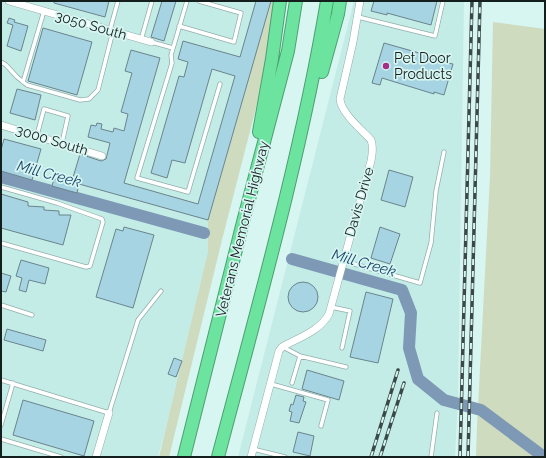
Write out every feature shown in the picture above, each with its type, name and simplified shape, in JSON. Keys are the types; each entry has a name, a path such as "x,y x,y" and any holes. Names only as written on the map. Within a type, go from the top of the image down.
{"highway":[{"path":"243,222 272,59 280,1"},
{"name":"Veterans Memorial Highway","path":"184,457 288,51 296,1"},
{"path":"278,229 317,61 327,1"},
{"path":"218,457 278,229 338,14 340,1"}],"street":[{"name":"3050 South","path":"9,1 151,42"},
{"name":"Davis Drive","path":"282,347 317,328 325,321 331,307 373,150 371,140 345,112 340,103 360,1"},
{"name":"3000 South","path":"1,125 102,156"},
{"path":"251,457 277,356 282,347"},
{"path":"96,457 110,413"}],"lane":[{"path":"1,62 27,85 80,100 90,99 98,90 118,1"},
{"path":"141,40 152,1"},
{"path":"187,1 171,55 172,63 137,178 188,192 220,84"},
{"path":"179,26 234,42 241,13 199,1"},
{"path":"217,6 218,1"},
{"path":"358,17 435,36 444,1"},
{"path":"23,82 44,11"},
{"path":"151,42 173,48"},
{"path":"37,135 44,109 68,116 62,143"},
{"path":"342,263 420,283 431,243 436,191 444,152"},
{"path":"1,187 57,203 102,219 104,222 93,260 90,266 86,267 1,243"},
{"path":"1,380 110,413 138,320 161,291"},
{"path":"1,305 32,314"},
{"path":"331,307 350,311 342,348"},
{"path":"282,347 300,356 346,367"},
{"path":"292,383 300,356"},
{"path":"270,383 328,400 321,426"},
{"path":"1,425 13,384"},
{"path":"431,457 437,413"},
{"path":"1,439 61,457"},
{"path":"253,449 285,457"}],"shaded area":[{"path":"1,1 274,1 219,228 158,457 1,457"},
{"path":"354,1 464,1 458,397 455,457 238,457"}],"green space":[{"path":"271,1 275,1 259,96 169,457 159,457 208,252 208,221"},
{"path":"493,22 545,29 545,457 476,457 490,177"}],"building":[{"path":"54,1 109,1 105,17 54,3"},
{"path":"162,1 176,1 164,41 151,37"},
{"path":"256,1 271,1 208,220 79,184 77,193 52,186 54,179 71,184 80,154 101,161 106,159 110,143 88,137 91,125 96,126 97,123 102,124 101,129 113,132 114,128 124,131 128,114 121,112 132,73 125,71 131,50 160,58 124,183 198,204 235,76 212,69 185,163 172,160 167,178 151,173 179,76 184,77 188,62 178,59 183,41 240,57"},
{"path":"374,1 437,1 431,25 387,13 387,15 371,11"},
{"path":"9,18 15,20 14,22 28,26 21,51 7,46 13,25 7,23"},
{"path":"43,28 92,42 77,95 28,81"},
{"path":"384,43 444,60 443,62 453,64 444,95 434,92 434,94 382,78 380,85 372,83"},
{"path":"17,89 41,95 35,120 10,113"},
{"path":"4,139 41,149 32,180 1,171 1,150"},
{"path":"389,170 413,177 405,207 381,200"},
{"path":"1,194 28,202 28,206 44,207 44,210 59,211 59,215 71,215 63,245 1,228"},
{"path":"124,227 154,235 133,308 96,297 116,229 123,231"},
{"path":"380,227 400,234 390,264 371,258"},
{"path":"21,260 49,268 45,284 29,280 26,292 19,290 22,278 16,276"},
{"path":"1,273 11,276 6,292 1,291"},
{"path":"303,282 309,283 317,291 317,303 309,311 303,312 297,311 289,303 288,297 289,291 297,283"},
{"path":"366,292 393,299 378,363 350,357"},
{"path":"7,329 46,340 43,351 4,340"},
{"path":"174,358 182,361 176,377 168,374"},
{"path":"307,370 344,381 339,400 302,389"},
{"path":"296,395 304,397 303,401 306,402 299,423 290,421 292,412 289,411 291,404 293,405"},
{"path":"23,400 94,421 84,456 13,435"},
{"path":"298,432 314,436 310,456 293,452"}],"waterway":[{"name":"Mill Creek","path":"1,177 204,233"},
{"name":"Mill Creek","path":"292,259 402,290 411,313 409,348 418,379 444,400 481,410 544,457"}],"railway":[{"path":"460,457 472,1"},
{"path":"468,457 480,1"},
{"path":"371,457 398,370"},
{"path":"380,457 404,383"}],"place":[{"name":"Pet Door Products","path":"386,66"}]}
